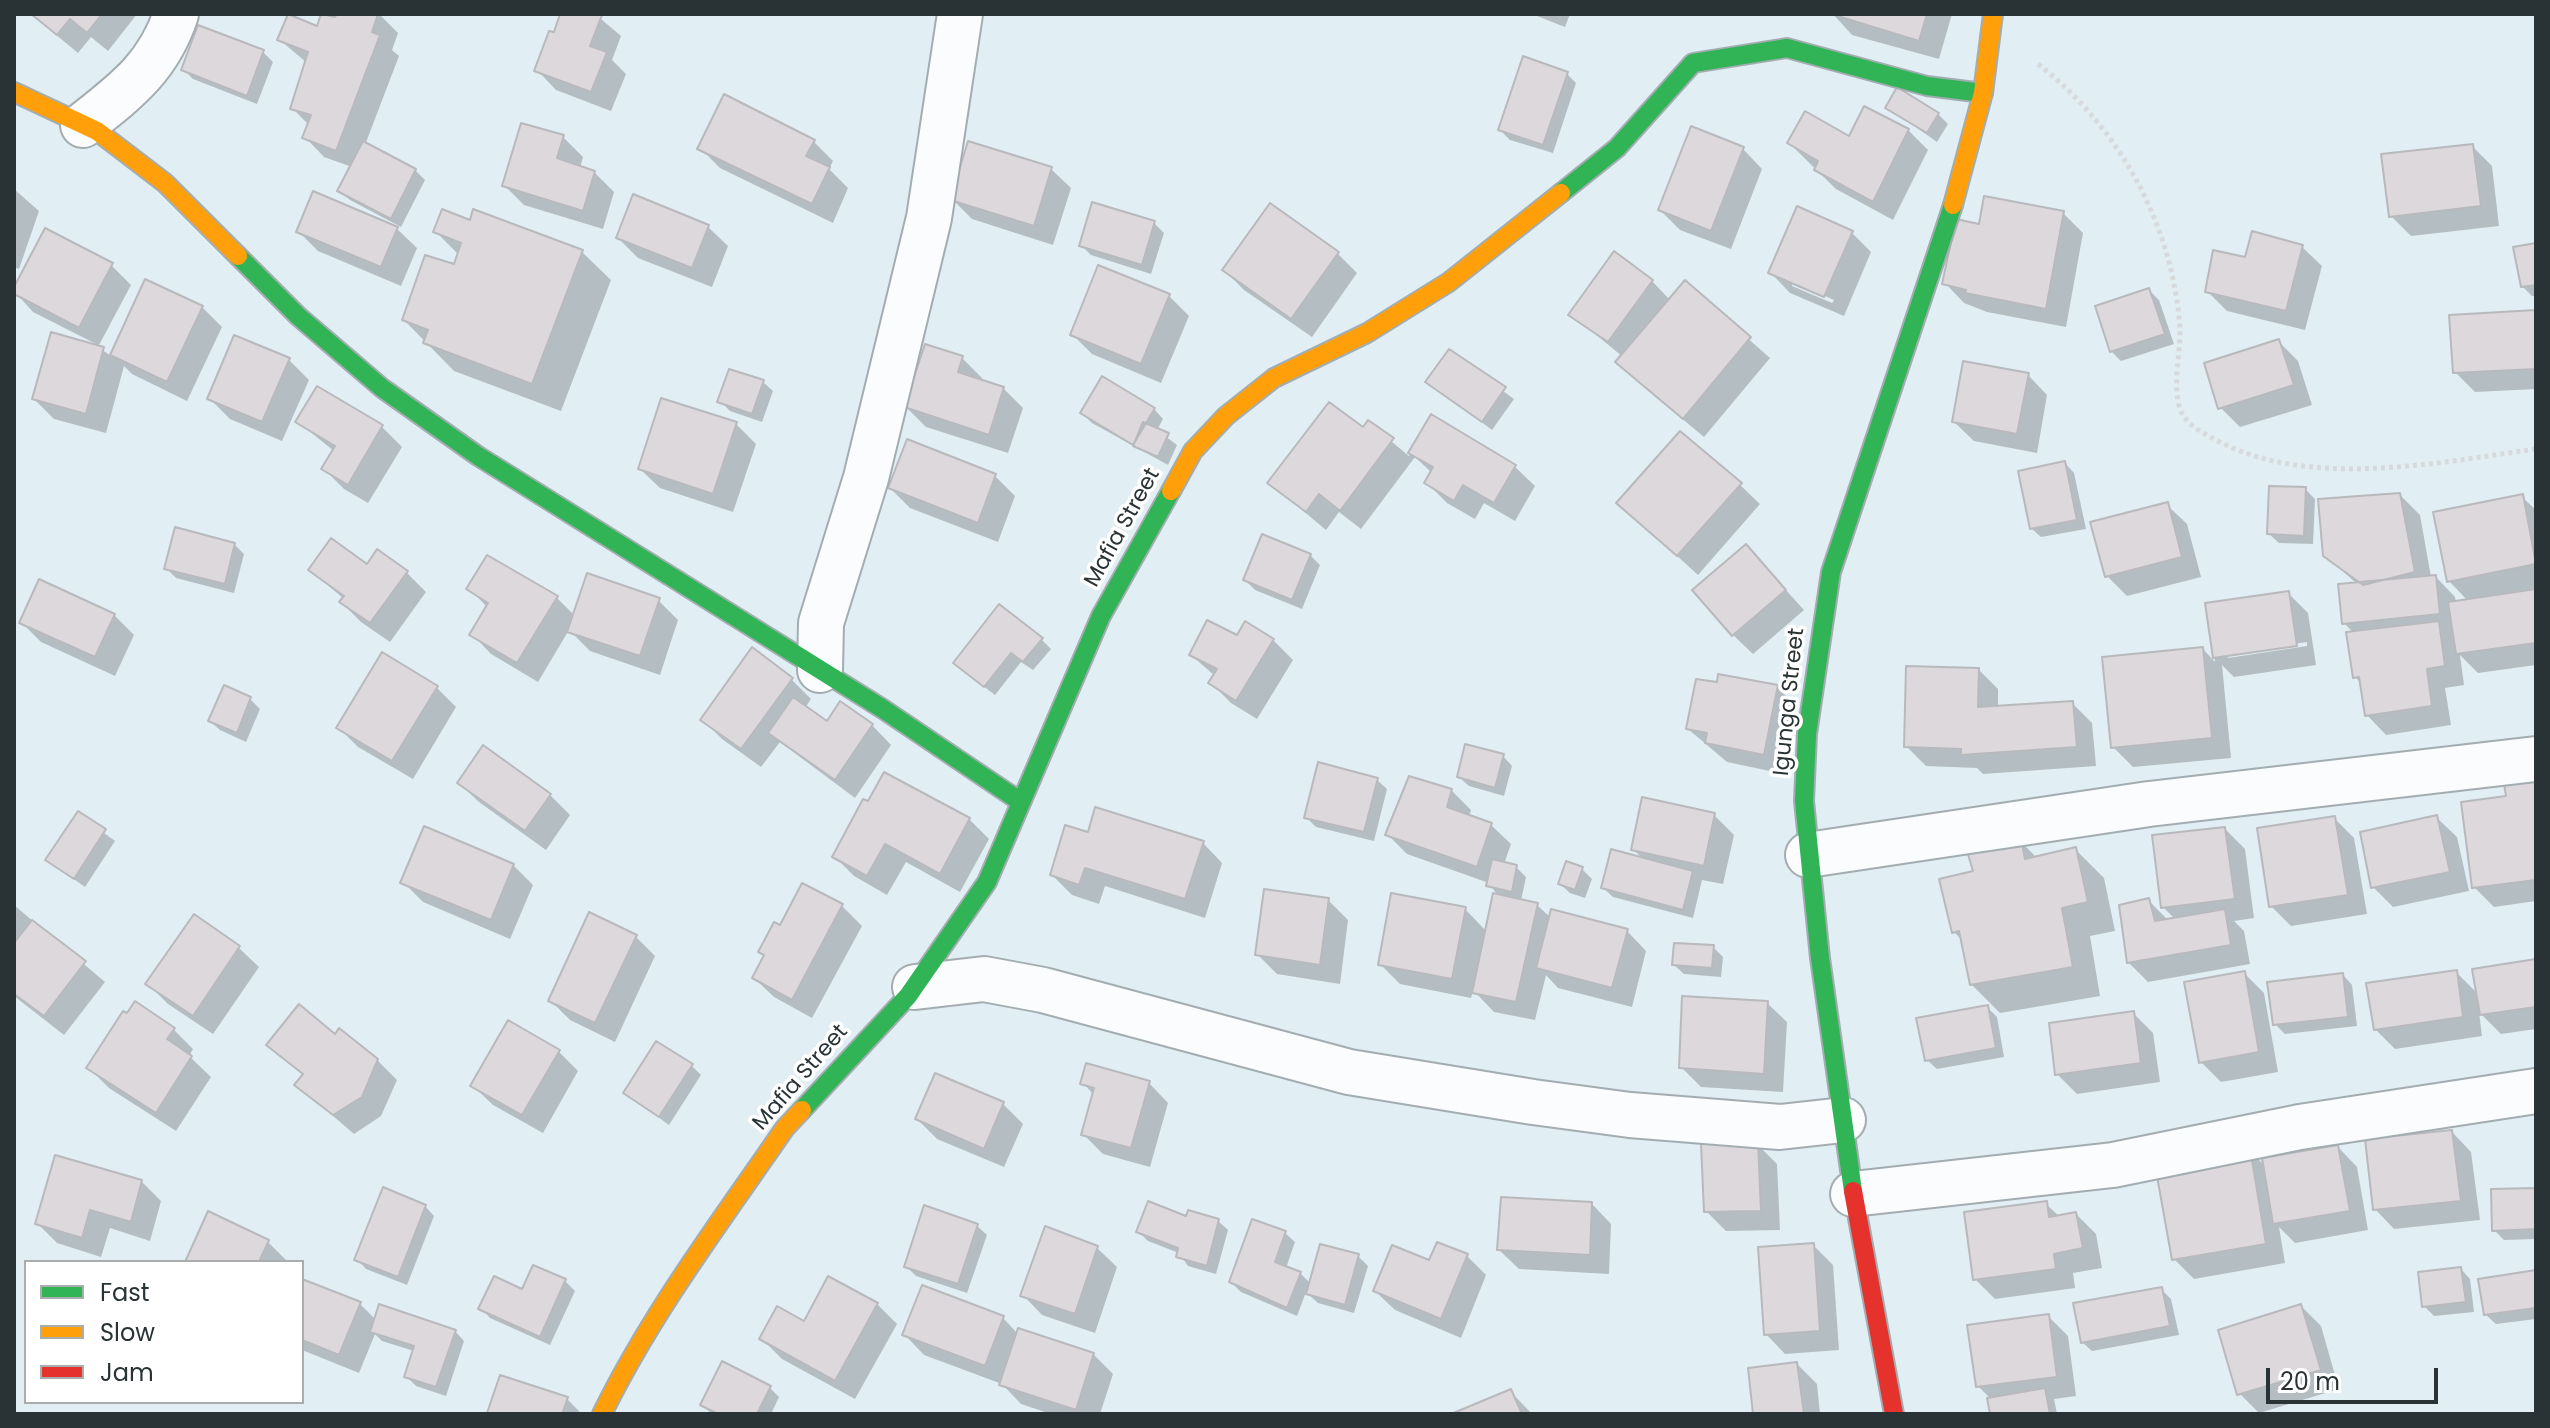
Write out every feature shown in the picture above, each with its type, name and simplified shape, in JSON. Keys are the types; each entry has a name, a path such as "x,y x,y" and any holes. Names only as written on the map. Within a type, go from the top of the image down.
{"street":[{"path":"83,125 141,79 169,36 176,14"},
{"path":"820,670 821,623 866,478 929,218 960,14"},
{"name":"Igunga Street","path":"1894,1414 1853,1194 1808,855 1804,801 1807,734 1831,572 1942,245 1983,93 1993,22"},
{"name":"Mafia Street","path":"602,1414 624,1369 694,1259 785,1128 915,987 987,882 1002,854 1021,802 1101,616 1193,451 1226,416 1263,385 1367,333 1449,282 1617,148 1693,63 1787,48 1927,86 1983,93"},
{"path":"14,92 97,131 165,183 298,316 382,388 478,456 820,670 1021,802"},
{"path":"1808,855 2149,804 2536,759"},
{"path":"915,987 984,979 1043,990 1349,1072 1533,1102 1630,1115 1780,1127 1843,1120"},
{"path":"1853,1194 2113,1165 2300,1127 2536,1091"}],"path":[{"path":"1993,22 2080,103 2143,189 2160,227 2175,279 2180,334 2178,401 2188,422 2255,458 2300,468 2412,465 2536,449"}],"building":[{"path":"31,14 102,14 87,33 70,19 57,35"},
{"path":"288,14 317,26 321,14 335,17 337,14 378,14 372,32 380,35 336,151 302,138 311,115 290,109 308,52 277,40"},
{"path":"560,14 602,15 590,46 607,52 591,92 534,71 549,31 554,32"},
{"path":"1831,14 1927,14 1919,41"},
{"path":"198,25 264,50 247,96 181,70"},
{"path":"1523,56 1568,72 1543,145 1498,130"},
{"path":"1897,87 1939,113 1927,133 1885,108"},
{"path":"724,94 815,140 806,156 830,167 812,204 697,149"},
{"path":"1864,106 1909,129 1873,202 1814,170 1818,161 1787,143 1805,111 1849,136"},
{"path":"521,123 564,135 557,158 595,171 583,211 502,186"},
{"path":"1691,126 1744,147 1711,231 1658,210"},
{"path":"363,141 416,169 391,219 337,191"},
{"path":"968,141 1052,167 1034,226 950,200"},
{"path":"2473,144 2481,206 2389,217 2381,154"},
{"path":"313,191 398,227 381,267 296,232"},
{"path":"633,194 709,225 692,268 616,238"},
{"path":"1984,196 2064,211 2046,309 1965,293 1966,290 1942,284 1956,219 1979,224"},
{"path":"1092,202 1155,221 1142,265 1079,246"},
{"path":"1270,203 1339,252 1291,319 1222,270"},
{"path":"1797,206 1853,231 1824,297 1768,273"},
{"path":"442,209 470,220 473,209 583,250 532,384 423,343 428,330 402,320 425,255 454,264 461,243 433,232"},
{"path":"45,228 113,263 79,328 14,294 14,287"},
{"path":"2252,231 2303,245 2286,311 2205,292 2213,250 2245,257"},
{"path":"2536,243 2536,285 2521,287 2513,247"},
{"path":"1614,251 1653,280 1608,342 1568,315"},
{"path":"1098,265 1170,294 1141,364 1070,335"},
{"path":"145,279 203,306 167,382 110,355"},
{"path":"1685,280 1751,337 1683,419 1615,362"},
{"path":"2149,288 2165,334 2110,352 2095,306"},
{"path":"2536,310 2536,369 2453,373 2449,315"},
{"path":"51,332 104,347 86,414 32,399"},
{"path":"234,335 290,358 262,422 207,399"},
{"path":"2279,339 2294,385 2218,409 2204,363"},
{"path":"925,344 963,356 958,372 1004,387 989,435 904,407"},
{"path":"1449,349 1506,387 1482,422 1425,382"},
{"path":"1963,361 2029,373 2017,434 1952,422"},
{"path":"729,369 764,380 752,414 717,402"},
{"path":"1102,376 1155,408 1133,445 1080,413"},
{"path":"317,386 383,425 348,485 321,469 335,446 295,422"},
{"path":"661,398 737,422 713,494 638,469"},
{"path":"1329,402 1363,427 1368,420 1394,438 1340,511 1319,494 1306,512 1267,483"},
{"path":"1431,414 1516,465 1494,503 1463,485 1454,501 1424,483 1433,467 1408,453"},
{"path":"1143,422 1169,433 1158,457 1133,446"},
{"path":"1680,431 1742,483 1677,556 1616,503"},
{"path":"907,439 996,474 978,523 888,488"},
{"path":"2065,461 2077,520 2030,529 2018,471"},
{"path":"2269,486 2306,487 2304,536 2267,534"},
{"path":"2400,493 2415,572 2363,585 2323,556 2318,499"},
{"path":"2523,494 2536,564 2447,582 2433,512"},
{"path":"2168,502 2182,557 2105,577 2090,522"},
{"path":"175,527 235,543 225,584 164,569"},
{"path":"1262,534 1311,554 1292,600 1243,580"},
{"path":"331,538 367,564 377,549 408,571 370,623 339,602 344,596 308,570"},
{"path":"1746,544 1786,590 1732,636 1692,590"},
{"path":"487,555 558,596 517,663 469,635 488,603 466,589"},
{"path":"587,573 660,598 640,656 567,632"},
{"path":"2436,575 2440,614 2342,624 2338,584"},
{"path":"39,579 115,614 95,657 19,623"},
{"path":"2536,589 2536,643 2456,654 2448,602"},
{"path":"2289,591 2297,646 2213,658 2205,603"},
{"path":"999,604 1043,638 1023,662 1011,653 984,687 953,663"},
{"path":"1207,620 1237,635 1245,621 1274,639 1236,701 1208,683 1217,669 1189,655"},
{"path":"2439,621 2445,666 2427,669 2432,706 2365,716 2359,677 2353,678 2346,632"},
{"path":"752,647 793,678 741,749 700,720"},
{"path":"2203,647 2212,738 2111,748 2102,657"},
{"path":"382,652 438,686 392,761 336,728"},
{"path":"1906,666 1979,668 1978,707 2073,701 2077,747 1961,755 1961,749 1904,747"},
{"path":"1718,674 1778,685 1764,755 1705,743 1707,733 1686,729 1696,679 1717,682"},
{"path":"224,685 251,697 237,733 208,721"},
{"path":"793,697 827,721 840,701 873,724 835,780 768,733"},
{"path":"1465,744 1504,754 1495,788 1457,777"},
{"path":"483,745 551,794 525,831 457,783"},
{"path":"1318,762 1378,778 1364,832 1304,818"},
{"path":"884,772 970,818 940,874 885,844 867,876 832,857 863,799 868,801"},
{"path":"1409,776 1452,789 1447,807 1492,823 1477,867 1385,835"},
{"path":"2536,780 2536,880 2472,888 2461,802 2506,796 2504,784"},
{"path":"1642,797 1715,813 1704,866 1631,850"},
{"path":"1095,807 1204,841 1185,899 1085,868 1079,885 1050,875 1065,825 1088,832"},
{"path":"78,811 106,829 74,879 45,860"},
{"path":"2437,815 2450,872 2371,888 2360,832"},
{"path":"2335,816 2348,895 2269,907 2257,828"},
{"path":"424,826 514,864 491,920 400,883"},
{"path":"2225,827 2235,899 2161,908 2152,835"},
{"path":"2021,839 2025,859 2076,847 2088,902 2062,908 2073,967 1970,985 1959,931 1952,933 1939,879 1973,871 1967,851"},
{"path":"1611,849 1693,871 1683,910 1601,888"},
{"path":"1492,859 1517,865 1512,892 1486,886"},
{"path":"1566,861 1583,867 1575,890 1558,884"},
{"path":"802,883 843,904 792,1000 752,978 764,955 758,952 774,922 780,925"},
{"path":"1264,889 1329,898 1320,965 1255,955"},
{"path":"1391,893 1466,907 1452,979 1378,965"},
{"path":"1493,893 1538,903 1516,1002 1472,993"},
{"path":"2149,898 2155,921 2225,909 2231,945 2127,963 2119,905"},
{"path":"1551,909 1628,929 1612,988 1536,968"},
{"path":"589,912 637,935 595,1023 548,1001"},
{"path":"194,914 240,946 193,1016 145,984"},
{"path":"32,920 86,961 44,1016 14,994 14,943"},
{"path":"1674,943 1714,945 1712,968 1672,965"},
{"path":"2536,959 2536,1007 2480,1015 2472,969"},
{"path":"2457,970 2463,1017 2374,1030 2366,983"},
{"path":"2245,971 2259,1052 2199,1063 2184,982"},
{"path":"2343,973 2348,1017 2273,1025 2267,982"},
{"path":"1682,996 1768,1001 1764,1074 1679,1068"},
{"path":"135,1001 175,1028 167,1039 192,1056 156,1113 86,1068 123,1011 127,1013"},
{"path":"299,1004 335,1034 339,1028 378,1059 362,1097 333,1115 294,1085 303,1074 266,1045"},
{"path":"1988,1005 1996,1048 1925,1061 1916,1018"},
{"path":"2134,1011 2141,1063 2055,1075 2049,1023"},
{"path":"508,1020 560,1050 522,1115 470,1086"},
{"path":"656,1041 693,1064 659,1117 623,1093"},
{"path":"1086,1063 1150,1081 1131,1148 1081,1135 1094,1088 1080,1084"},
{"path":"935,1073 1004,1102 984,1149 915,1119"},
{"path":"2452,1130 2461,1201 2373,1210 2365,1139"},
{"path":"1758,1142 1761,1211 1704,1212 1701,1144"},
{"path":"2338,1145 2350,1211 2273,1224 2262,1158"},
{"path":"2250,1148 2266,1244 2172,1260 2155,1165"},
{"path":"55,1155 142,1180 131,1222 90,1210 82,1238 35,1224"},
{"path":"383,1187 426,1205 398,1277 354,1260"},
{"path":"2536,1188 2536,1229 2492,1231 2491,1189"},
{"path":"1501,1197 1592,1202 1590,1255 1497,1250"},
{"path":"1148,1201 1186,1216 1188,1210 1219,1219 1207,1266 1176,1257 1178,1248 1136,1232"},
{"path":"2047,1201 2049,1217 2076,1212 2083,1248 2054,1254 2056,1269 1973,1280 1964,1212"},
{"path":"924,1205 978,1224 958,1284 904,1267"},
{"path":"208,1211 269,1240 260,1260 186,1260"},
{"path":"1252,1219 1286,1231 1275,1262 1301,1272 1287,1308 1229,1282"},
{"path":"1045,1226 1098,1246 1075,1314 1020,1296"},
{"path":"1437,1242 1468,1254 1441,1319 1373,1291 1392,1245 1429,1260"},
{"path":"1814,1243 1820,1331 1764,1335 1758,1247"},
{"path":"1320,1244 1359,1254 1345,1305 1306,1294"},
{"path":"533,1265 566,1279 540,1337 478,1309 494,1276 522,1289"},
{"path":"2461,1267 2466,1302 2422,1307 2418,1272"},
{"path":"2536,1270 2536,1308 2484,1315 2478,1279"},
{"path":"828,1276 878,1303 835,1381 759,1339 777,1306 804,1321"},
{"path":"304,1280 361,1302 339,1355 304,1341"},
{"path":"922,1285 1004,1316 985,1366 902,1335"},
{"path":"2162,1287 2170,1326 2081,1343 2073,1303"},
{"path":"379,1304 456,1330 436,1387 404,1377 414,1346 370,1332"},
{"path":"2301,1304 2321,1370 2237,1395 2218,1330"},
{"path":"2049,1314 2057,1377 1976,1387 1967,1325"},
{"path":"1018,1328 1094,1353 1076,1410 999,1385"},
{"path":"722,1361 771,1386 757,1414 718,1414 700,1405"},
{"path":"1797,1362 1804,1414 1753,1414 1748,1368"},
{"path":"500,1375 568,1397 562,1414 487,1413"},
{"path":"2045,1388 2050,1414 1990,1414 1987,1398"},
{"path":"1511,1389 1522,1414 1451,1414"}],"traffic: fast":[{"path":"1561,193 1617,148 1693,63 1787,48 1927,86 1983,93"},
{"path":"1853,1191 1820,958 1804,801 1807,734 1831,572 1953,205"},
{"path":"238,256 298,316 382,388 478,456 883,709 1021,802"},
{"path":"802,1110 908,996 987,882 1101,616 1171,491"}],"traffic: slow":[{"path":"1953,205 1983,93 1993,14"},
{"path":"14,92 97,131 165,183 238,256"},
{"path":"1171,491 1193,451 1226,416 1274,378 1367,333 1449,282 1561,193"},
{"path":"602,1414 643,1339 688,1268 785,1128 802,1110"}],"traffic: jam":[{"path":"1853,1191 1894,1414"}]}
